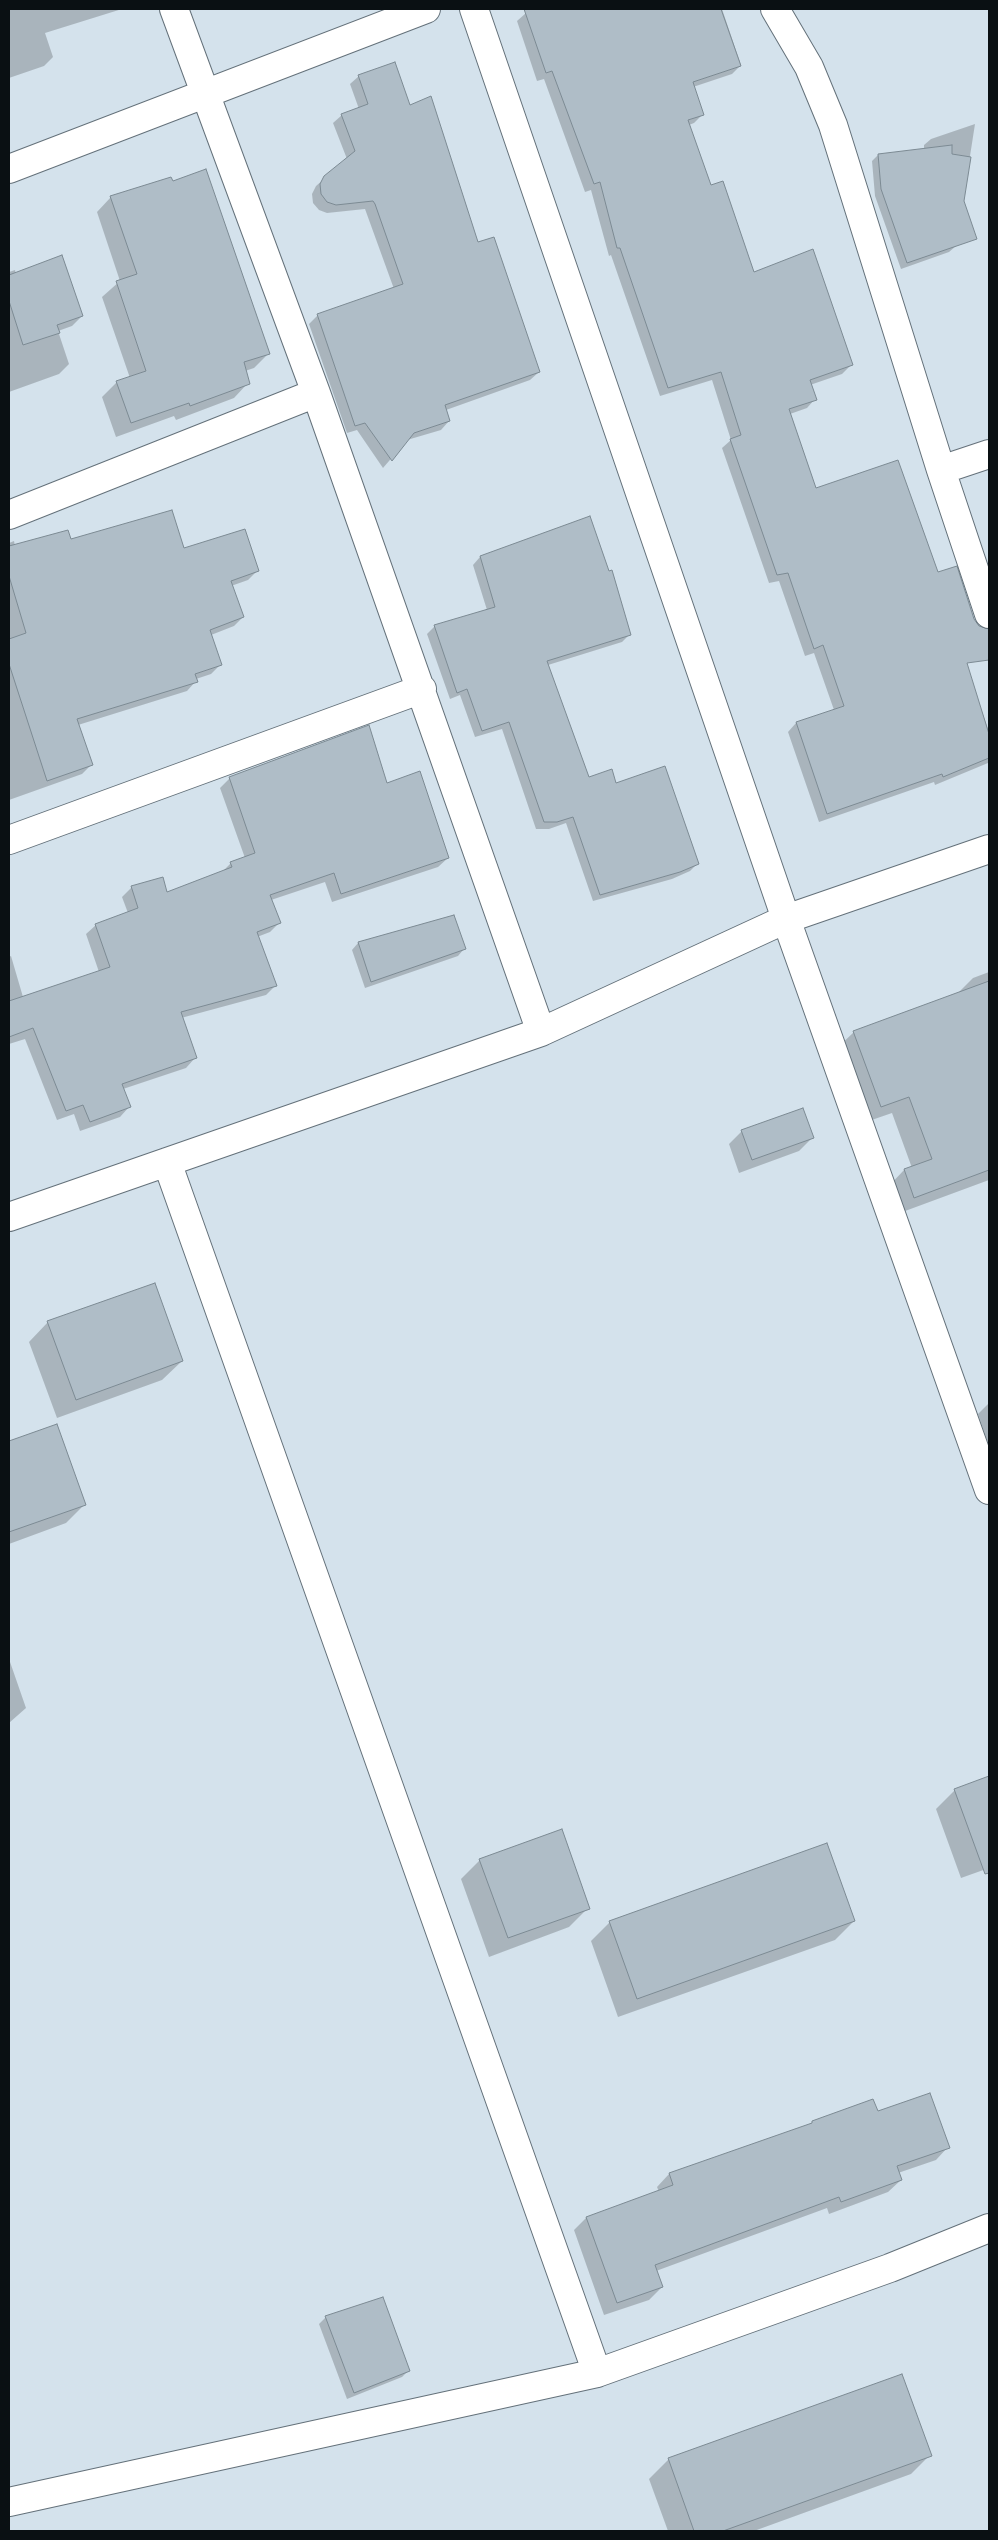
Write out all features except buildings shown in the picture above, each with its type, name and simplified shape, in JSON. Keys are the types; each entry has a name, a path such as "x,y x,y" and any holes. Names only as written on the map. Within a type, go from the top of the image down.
{"street":[{"path":"174,9 316,393 542,1032"},
{"path":"9,169 426,9"},
{"path":"474,9 786,919 989,1490"},
{"path":"775,9 809,67 833,125 941,470 989,614"},
{"path":"9,515 316,393"},
{"path":"941,470 989,454"},
{"path":"9,840 422,689"},
{"path":"9,1216 542,1032 786,919 989,849"},
{"path":"167,1162 597,2373"},
{"path":"9,2502 597,2373 890,2268 989,2228"}]}
